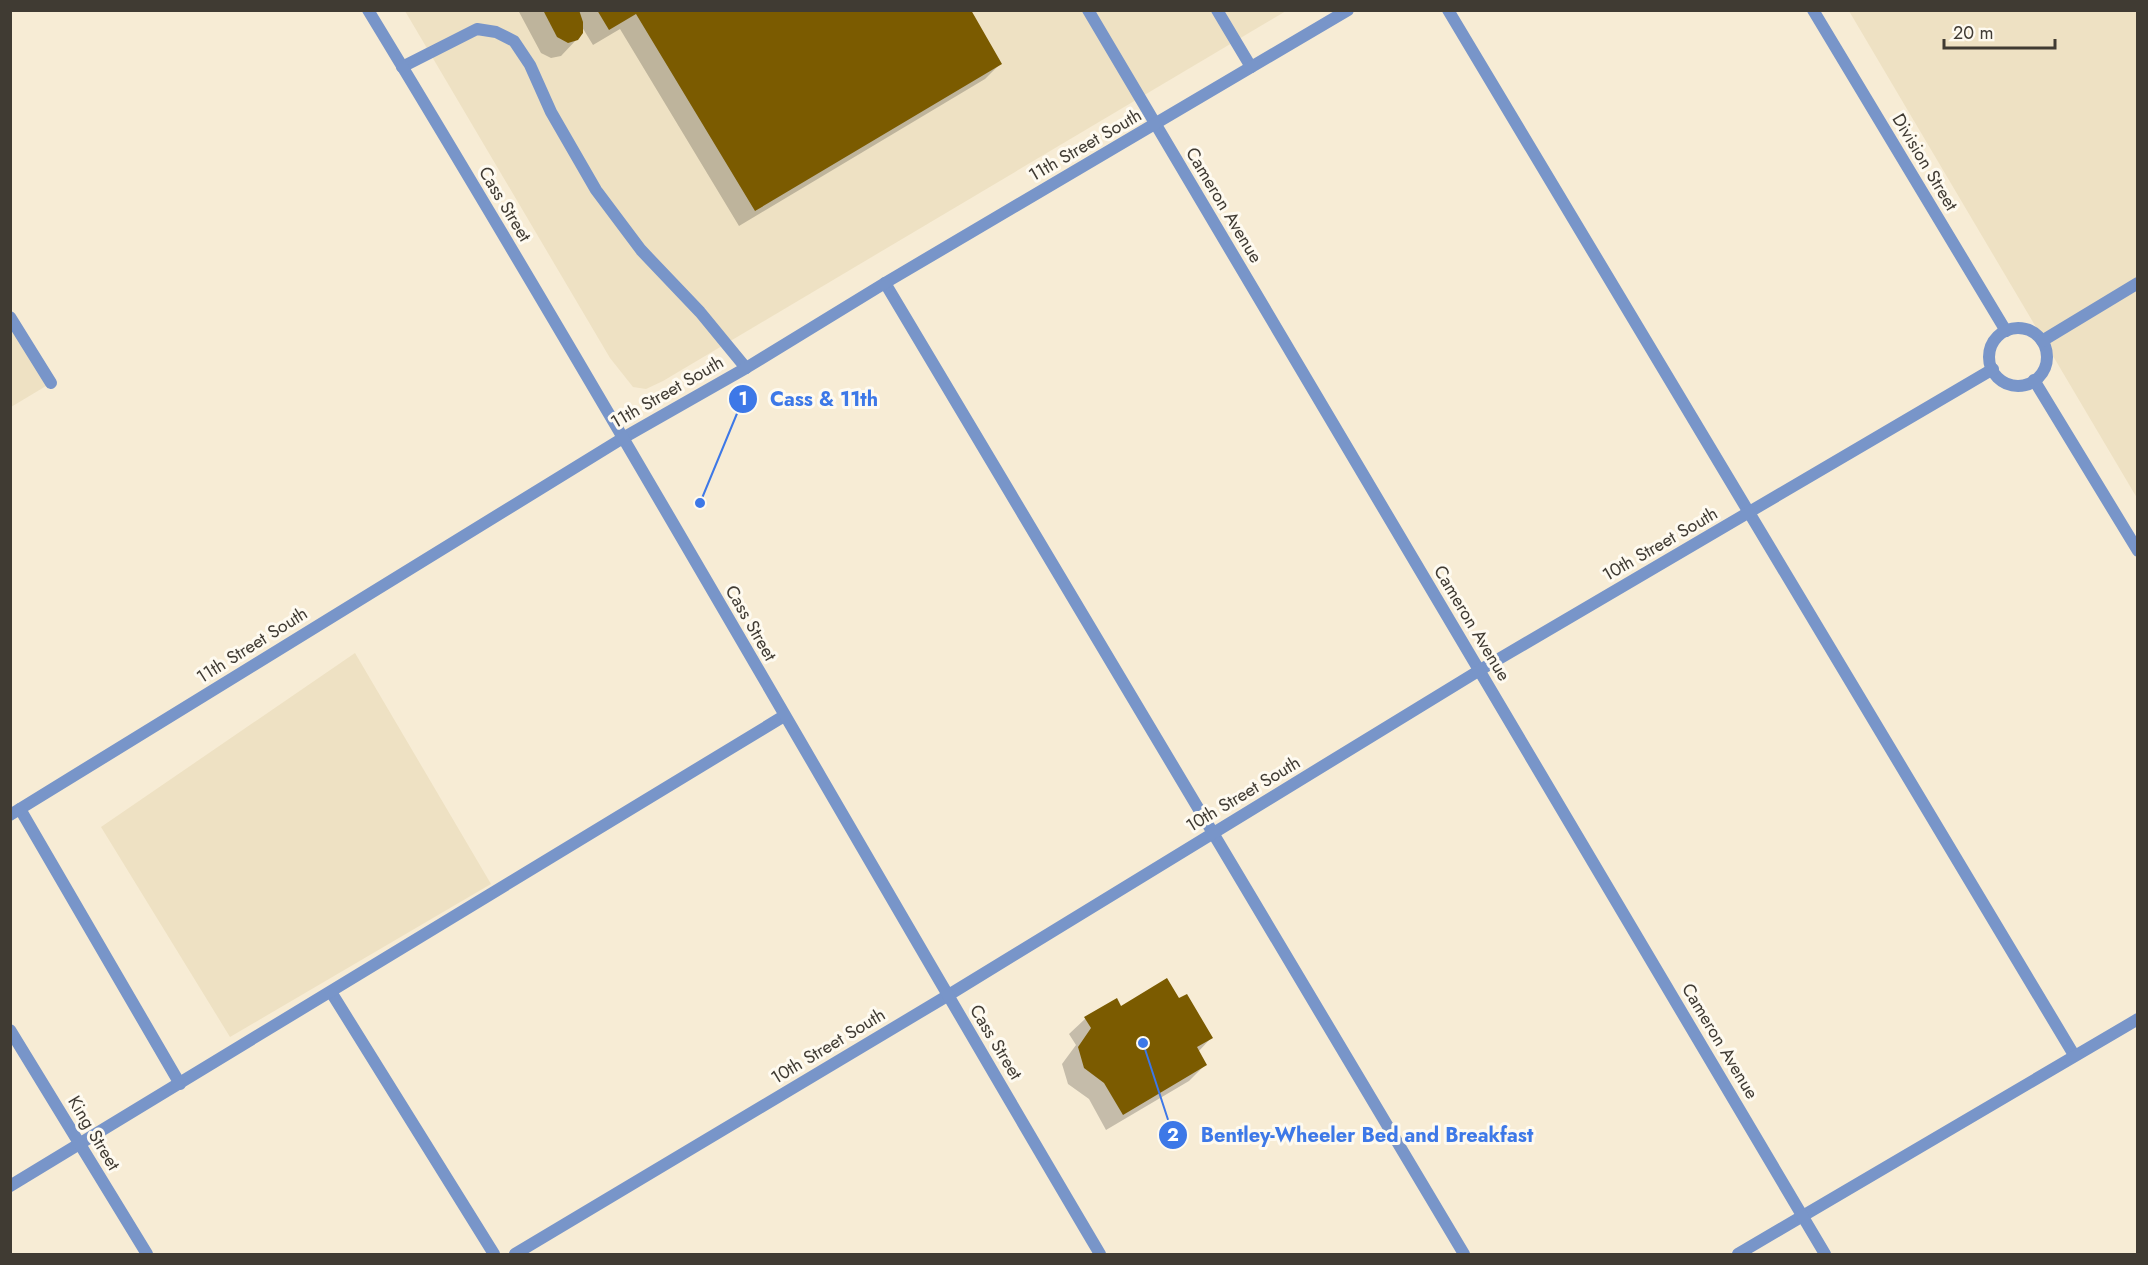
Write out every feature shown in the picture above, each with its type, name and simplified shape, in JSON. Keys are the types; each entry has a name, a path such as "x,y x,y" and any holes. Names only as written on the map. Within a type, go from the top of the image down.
{"street":[{"name":"Cass Street","path":"368,10 623,438 947,996 1100,1254"},
{"name":"Cameron Avenue","path":"1088,10 1825,1254"},
{"path":"1217,10 1251,67"},
{"name":"11th Street South","path":"15,812 623,438 746,368 885,283 1348,10"},
{"path":"1448,10 2074,1055"},
{"name":"Division Street","path":"1814,10 2006,331"},
{"path":"402,67 477,29 496,32 514,41 530,65 551,112 596,190 641,250 700,312 746,368"},
{"path":"885,283 1464,1254"},
{"path":"2042,341 2138,283"},
{"path":"10,317 51,382"},
{"path":"2014,328 2024,328 2042,341 2047,354 2043,372 2034,380 2020,386 2002,381 1993,369 1989,355 1996,338 2014,328"},
{"name":"10th Street South","path":"516,1254 947,996 1480,670 1993,369"},
{"path":"2034,380 2138,551"},
{"path":"10,1186 784,716"},
{"path":"15,812 180,1084"},
{"path":"331,992 494,1254"},
{"path":"1738,1254 2138,1019"},
{"name":"King Street","path":"10,1030 147,1254"}],"shaded area":[{"path":"405,11 1286,11 646,389 633,387 610,358"},
{"path":"1849,11 2137,11 2137,498"},
{"path":"10,313 51,383 11,407 10,407"},
{"path":"355,653 491,884 230,1037 101,827"}],"building":[{"path":"543,10 579,10 583,22 583,33 578,40 568,43 557,37"},
{"path":"597,10 971,10 1002,64 755,211 636,14 609,30"},
{"path":"1167,978 1179,998 1187,994 1213,1038 1197,1047 1207,1065 1123,1115 1104,1083 1084,1068 1078,1047 1091,1028 1084,1017 1117,998 1121,1006"}],"place":[{"name":"Cass & 11th","path":"700,503"},
{"name":"Bentley-Wheeler Bed and Breakfast","path":"1143,1043"}]}
